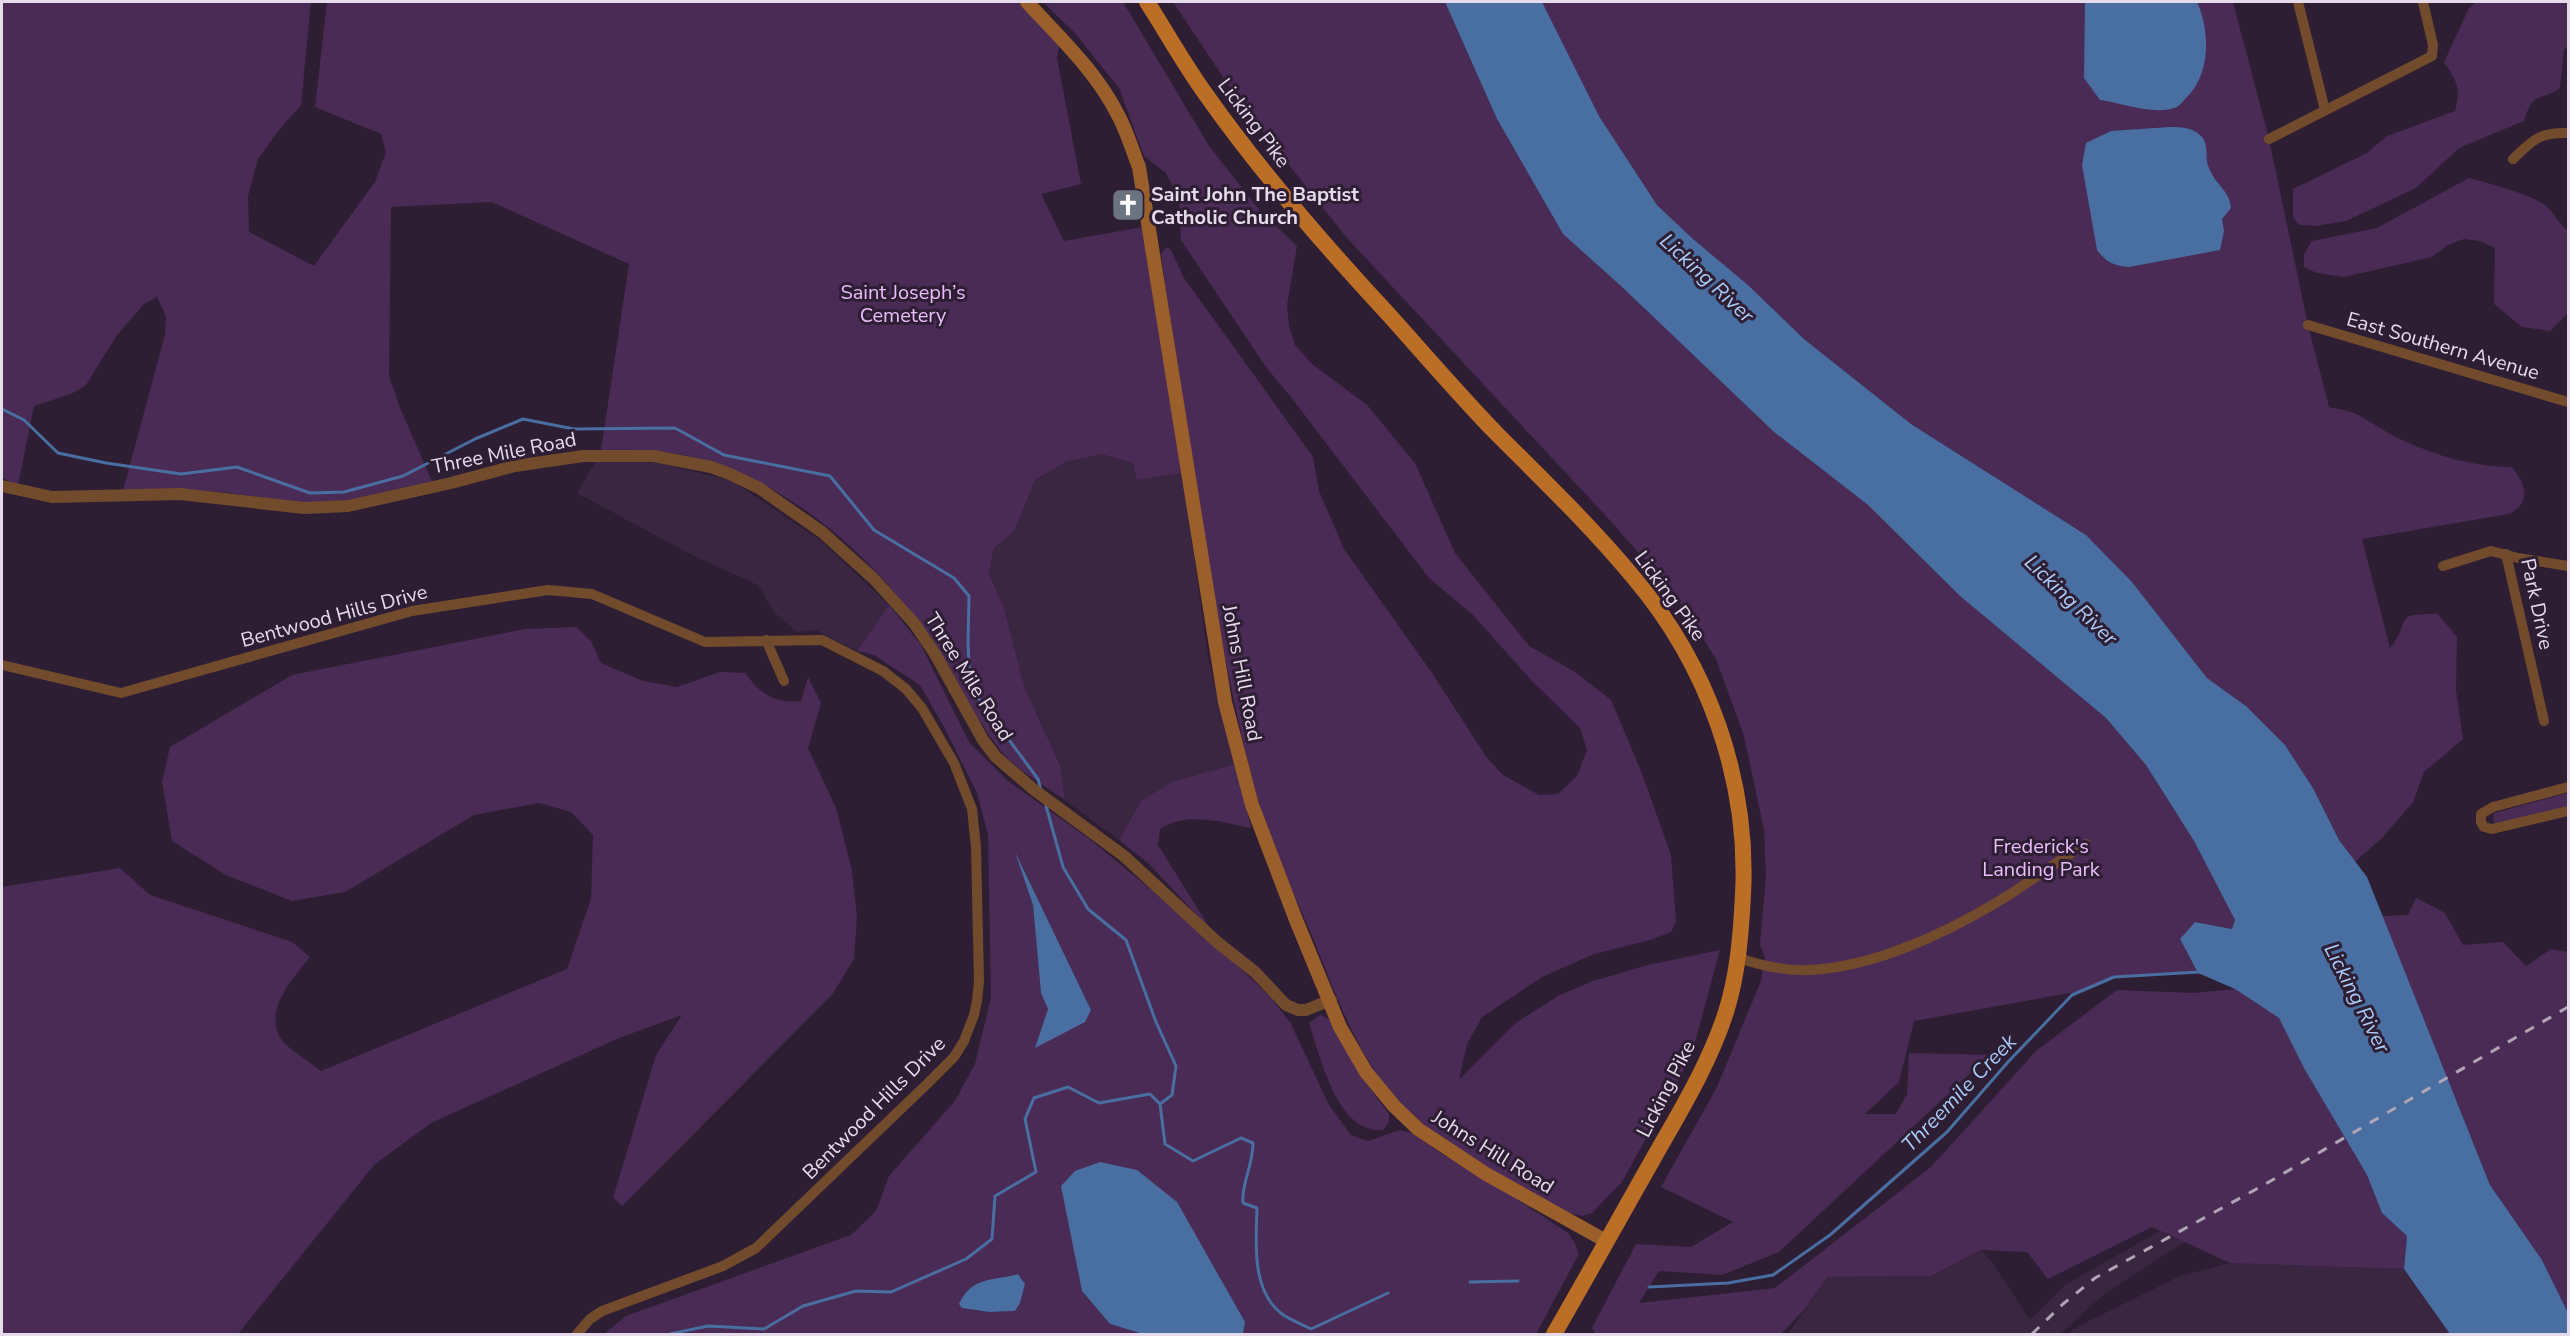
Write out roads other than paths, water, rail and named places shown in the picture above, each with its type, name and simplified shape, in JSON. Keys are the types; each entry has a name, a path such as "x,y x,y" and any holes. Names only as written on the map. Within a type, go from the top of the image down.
{"main road":[{"name":"Johns Hill Road","path":"1027,2 1063,38 1101,88 1117,113 1139,167 1225,702 1252,805 1340,1028 1366,1072 1394,1106 1418,1129 1486,1174 1606,1241"},
{"name":"Licking Pike","path":"1148,2 1205,93 1278,190 1493,430 1561,498 1635,579 1667,622 1703,687 1726,748 1734,780 1744,854 1738,958 1726,1011 1694,1086 1554,1335"}],"street":[{"path":"2298,2 2325,110"},
{"path":"2269,139 2432,56 2434,50 2422,2"},
{"path":"2513,159 2537,137 2551,132 2568,133"},
{"name":"East Southern Avenue","path":"2308,325 2568,402"},
{"name":"Three Mile Road","path":"2,486 52,497 180,495 272,506 314,508 348,506 523,465 583,456 654,456 711,467 759,488 793,511 822,532 874,579 914,623 935,654 976,730 996,757 1032,789 1124,856 1217,942 1255,972 1286,1005 1298,1010 1306,1010 1330,1000"},
{"path":"2443,566 2491,550 2506,554"},
{"name":"Park Drive","path":"2544,721 2506,554 2568,566"},
{"name":"Bentwood Hills Drive","path":"2,665 121,693 412,611 548,590 592,594 705,642 822,640 883,671 910,693 922,708 945,747 960,777 974,819 979,981 974,1015 964,1041 954,1057 756,1248 723,1266 602,1311 590,1319 577,1335"},
{"path":"766,640 784,681"},
{"path":"2568,787 2493,807 2481,814 2481,822 2484,827 2492,829 2568,811"},
{"path":"1738,958 1770,967 1810,970 1859,962 1948,930 1995,903 2086,844"}],"water":[{"name":"Licking River","path":"1445,2 1542,2 1599,116 1657,205 1748,285 1804,339 1911,424 2086,535 2132,582 2207,678 2246,706 2285,745 2313,788 2339,840 2367,877 2490,1185 2542,1260 2568,1313 2568,1334 2450,1334 2404,1269 2407,1236 2382,1213 2367,1175 2305,1070 2279,1018 2235,989 2198,973 2180,939 2195,922 2232,929 2235,920 2194,841 2146,765 2106,718 1960,596 1868,505 1774,432 1563,234 1497,119"},
{"path":"2085,2 2197,2 2206,38 2204,64 2195,87 2179,105 2165,110 2156,110 2100,100 2084,78"},
{"path":"2170,127 2190,129 2201,136 2205,143 2209,168 2228,196 2231,208 2222,219 2224,231 2220,250 2129,267 2119,266 2104,258 2097,250 2082,165 2086,143 2111,131"},
{"path":"1015,852 1091,1010 1085,1022 1035,1048 1048,1009 1041,993 1033,905"},
{"path":"1100,1162 1137,1170 1177,1202 1245,1322 1243,1334 1143,1334 1110,1324 1082,1291 1061,1186 1075,1171"},
{"path":"1018,1274 1025,1284 1020,1303 1015,1311 989,1312 962,1308 959,1304 970,1288 977,1284"}],"waterway":[{"name":"Threemile Creek","path":"2,409 24,420 58,453 181,474 237,467 310,493 344,492 403,476 475,439 523,419 574,429 675,428 724,455 830,476 874,530 954,578 969,596 970,687 1038,779 1041,790"},
{"name":"Threemile Creek","path":"1045,802 1063,867 1088,909 1126,940 1156,1022 1176,1066 1172,1095 1160,1104 1165,1144 1193,1161 1241,1138 1253,1143 1243,1203 1257,1208 1256,1250 1260,1279 1272,1304 1285,1316 1311,1329 1388,1293"},
{"name":"Threemile Creek","path":"1649,1287 1728,1283 1773,1275 1830,1235 1947,1132 2008,1062 2072,995 2114,977 2199,972"},
{"path":"670,1334 708,1326 764,1329 803,1306 856,1291 891,1292 966,1259 992,1239 995,1196 1036,1172 1025,1119 1034,1098 1068,1087 1099,1103 1150,1094 1160,1104"},
{"name":"Threemile Creek","path":"1470,1282 1518,1281"}],"railway":[{"path":"2032,1334 2063,1304 2095,1278 2262,1186 2568,1007"}],"place":[{"name":"Saint John The Baptist Catholic Church","path":"1128,205"}],"park label":[{"name":"Saint Joseph’s Cemetery","path":"903,304"},
{"name":"Frederick's Landing Park","path":"2041,858"}]}
